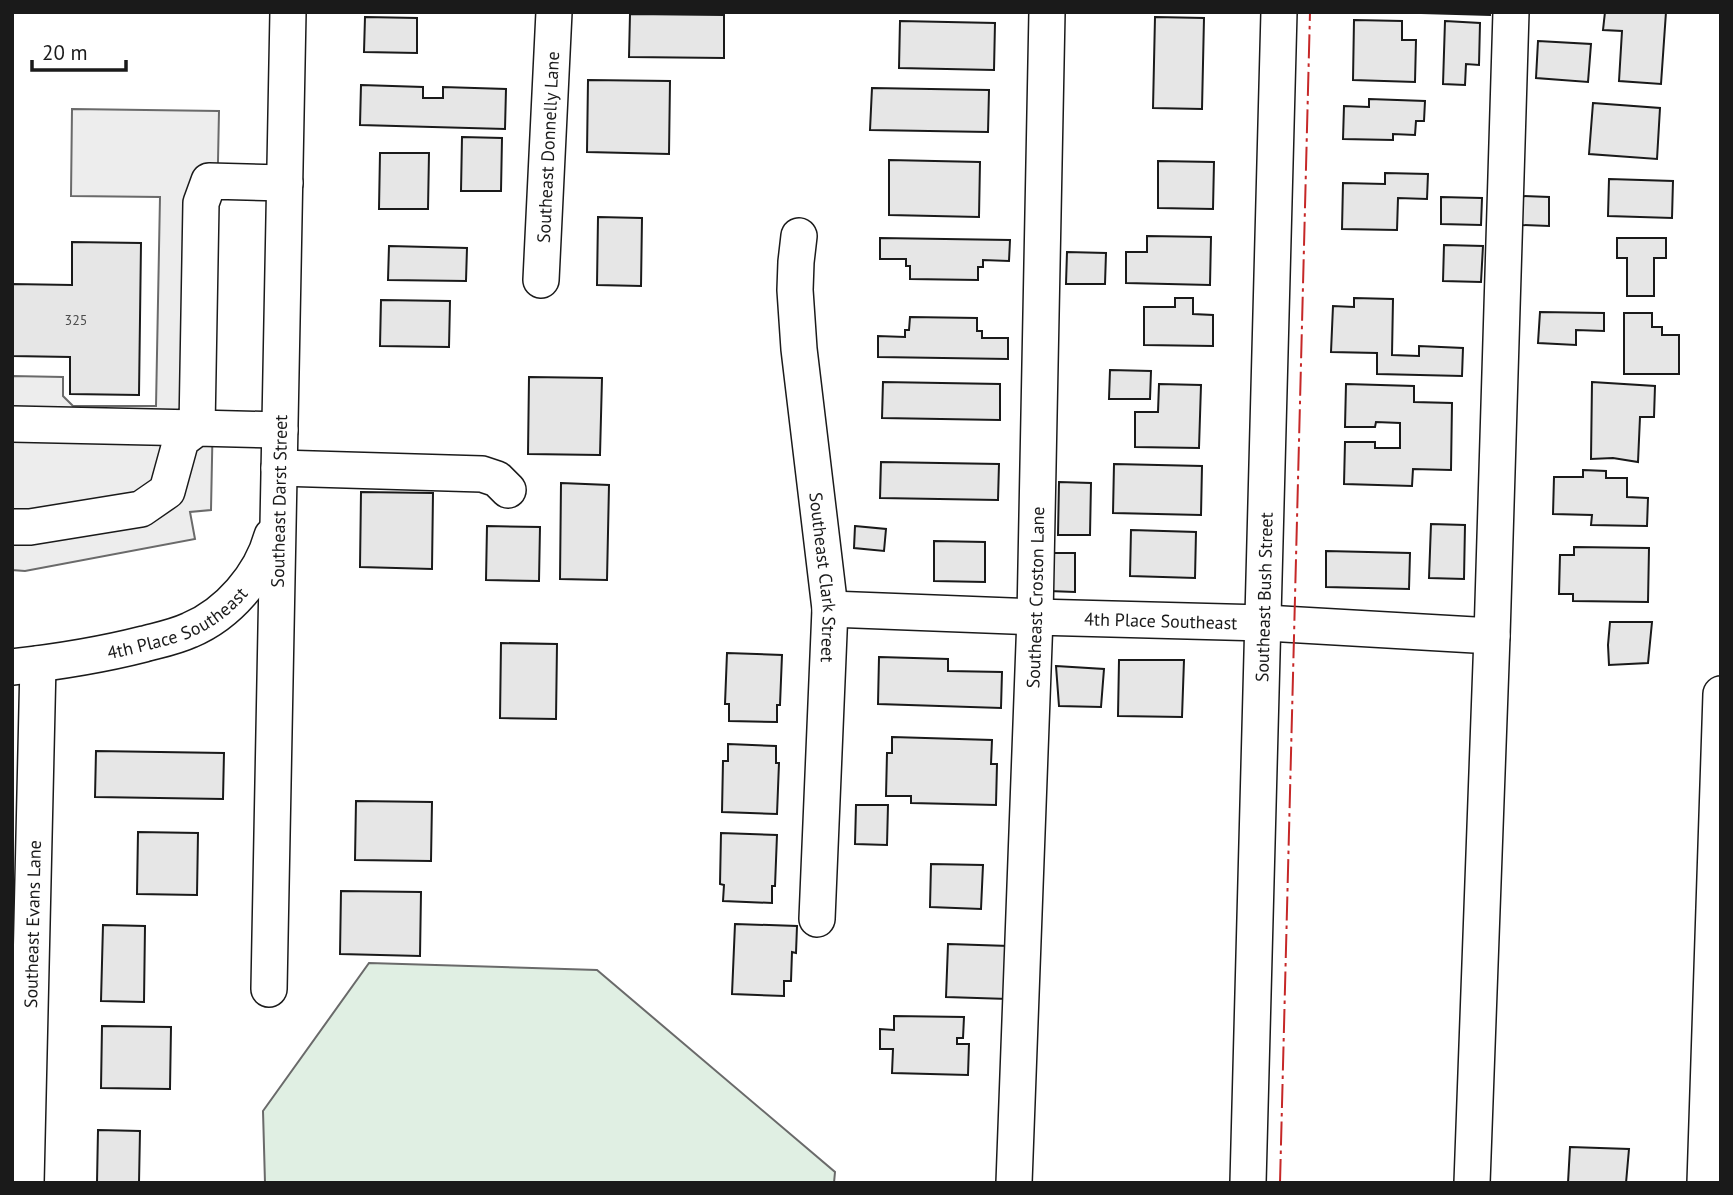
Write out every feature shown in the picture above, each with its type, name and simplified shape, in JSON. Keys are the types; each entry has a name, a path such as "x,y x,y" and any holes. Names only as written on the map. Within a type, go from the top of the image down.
{"street":[{"name":"Southeast Darst Street","path":"269,989 288,12"},
{"name":"Southeast Donnelly Lane","path":"541,280 554,12"},
{"name":"Southeast Croston Lane","path":"1014,1183 1035,617 1047,12"},
{"name":"Southeast Bush Street","path":"1248,1183 1279,12"},
{"path":"1472,1183 1511,12"},
{"path":"197,428 201,203 209,181 285,183"},
{"name":"Southeast Clark Street","path":"799,236 795,290 799,349 830,609 817,919"},
{"path":"12,424 280,430"},
{"path":"12,527 30,527 141,509 167,491 180,440 197,428"},
{"path":"278,485 482,474 497,479 508,490"},
{"name":"4th Place Southeast","path":"25,666 110,652 176,636 206,622 235,598 261,565 274,526 278,485"},
{"name":"4th Place Southeast","path":"830,609 1264,623 1492,636"},
{"name":"Southeast Evans Lane","path":"25,666 26,1183"},
{"path":"1705,1183 1721,694"}],"green space":[{"path":"369,963 597,970 835,1172 834,1183 265,1183 263,1111"}],"shaded area":[{"path":"72,109 219,111 211,510 190,512 195,539 25,571 12,570 12,376 63,377 63,396 73,406 156,406 160,197 71,196"}],"building":[{"path":"1386,12 1490,12 1490,15"},
{"path":"1605,12 1666,12 1661,84 1619,81 1622,31 1603,30"},
{"path":"630,14 724,15 724,58 629,57"},
{"path":"365,17 417,18 417,53 364,52"},
{"path":"1155,17 1204,18 1202,109 1153,108"},
{"path":"1354,20 1402,21 1402,40 1416,40 1415,82 1353,80"},
{"path":"900,21 995,23 994,70 899,68"},
{"path":"1445,21 1480,23 1479,65 1466,64 1465,85 1443,84"},
{"path":"1538,41 1591,44 1588,82 1536,78"},
{"path":"588,80 670,81 669,154 587,152"},
{"path":"361,85 423,87 423,98 443,98 443,87 506,89 505,129 360,125"},
{"path":"872,88 989,90 988,132 870,130"},
{"path":"1369,99 1425,101 1424,121 1416,121 1415,135 1393,134 1393,140 1343,139 1344,106 1369,107"},
{"path":"1593,103 1660,108 1657,159 1589,154"},
{"path":"462,137 502,138 501,191 461,191"},
{"path":"380,153 429,153 428,209 379,209"},
{"path":"889,160 980,162 979,217 889,215"},
{"path":"1158,161 1214,162 1213,209 1158,208"},
{"path":"1385,173 1428,174 1427,199 1398,198 1397,230 1342,229 1343,183 1385,184"},
{"path":"1609,179 1673,181 1672,218 1608,216"},
{"path":"1522,196 1549,197 1549,226 1522,225"},
{"path":"1441,197 1482,198 1481,225 1441,224"},
{"path":"598,217 642,218 641,286 597,285"},
{"path":"1147,236 1211,237 1210,285 1126,283 1126,252 1147,252"},
{"path":"880,238 1010,240 1009,261 983,260 983,267 978,267 978,280 910,279 910,266 906,266 906,259 880,259"},
{"path":"1617,238 1666,238 1666,258 1654,258 1654,296 1627,296 1627,258 1617,258"},
{"path":"72,242 141,243 139,395 70,394 70,357 12,356 12,284 72,285"},
{"path":"1444,245 1483,246 1481,282 1443,281"},
{"path":"389,246 467,248 466,281 388,280"},
{"path":"1067,252 1106,253 1105,284 1066,284"},
{"path":"1175,298 1193,298 1193,314 1213,315 1213,346 1144,345 1144,307 1175,307"},
{"path":"1354,298 1393,299 1392,355 1419,356 1419,346 1463,348 1462,376 1377,374 1377,353 1331,352 1333,306 1354,307"},
{"path":"381,300 450,301 449,347 380,346"},
{"path":"1540,312 1604,313 1604,331 1576,330 1576,345 1538,343"},
{"path":"1624,313 1652,313 1652,327 1662,327 1662,335 1679,335 1679,374 1624,374"},
{"path":"910,317 977,318 977,331 982,331 982,338 1008,338 1008,359 878,357 878,336 905,337 905,330 909,330"},
{"path":"1110,370 1151,371 1150,399 1109,399"},
{"path":"529,377 602,378 600,455 528,454"},
{"path":"883,382 1000,384 1000,420 882,418"},
{"path":"1592,382 1655,386 1654,417 1640,417 1638,462 1613,458 1591,459"},
{"path":"1159,384 1201,385 1199,448 1135,447 1135,412 1158,412"},
{"path":"1346,384 1414,386 1414,402 1452,403 1451,470 1413,469 1412,486 1344,484 1345,442 1375,442 1375,448 1400,448 1400,423 1376,422 1375,427 1345,427"},
{"path":"881,462 999,464 998,500 880,498"},
{"path":"1114,464 1202,466 1201,515 1113,513"},
{"path":"1583,470 1606,471 1606,478 1627,478 1627,497 1648,498 1647,526 1591,525 1592,515 1553,514 1554,477 1583,477"},
{"path":"1059,482 1091,483 1090,535 1058,535"},
{"path":"561,483 609,485 607,580 560,579"},
{"path":"361,492 433,493 432,569 360,567"},
{"path":"1431,524 1465,525 1464,579 1429,578"},
{"path":"487,526 540,527 539,581 486,580"},
{"path":"855,526 886,529 884,551 854,548"},
{"path":"1131,530 1196,532 1195,578 1130,576"},
{"path":"934,541 985,542 985,582 934,581"},
{"path":"1574,547 1649,548 1648,602 1573,601 1573,594 1559,594 1560,555 1574,555"},
{"path":"1326,551 1410,553 1409,589 1326,587"},
{"path":"1050,553 1075,553 1075,592 1049,591"},
{"path":"1610,622 1652,622 1648,663 1609,665"},
{"path":"501,643 557,644 556,719 500,718"},
{"path":"727,653 782,655 777,722 729,721 729,704 725,704"},
{"path":"879,657 948,659 948,671 1002,672 1001,708 878,704"},
{"path":"1119,660 1184,660 1182,717 1118,716"},
{"path":"1056,666 1104,669 1101,707 1059,706"},
{"path":"892,737 992,740 991,764 997,764 996,805 911,803 911,796 886,796 887,753 892,753"},
{"path":"728,744 776,746 776,763 779,763 777,814 722,812 723,761 728,761"},
{"path":"96,751 224,753 223,799 95,797"},
{"path":"356,801 432,802 431,861 355,860"},
{"path":"856,805 888,805 887,845 855,844"},
{"path":"138,832 198,833 197,895 137,894"},
{"path":"721,833 777,835 772,903 723,901 724,885 720,884"},
{"path":"931,864 983,865 981,909 930,907"},
{"path":"341,891 421,892 420,956 340,954"},
{"path":"735,924 797,926 796,953 792,952 791,981 784,981 784,996 732,994"},
{"path":"103,925 145,926 144,1002 101,1001"},
{"path":"948,944 1009,946 1008,999 946,997"},
{"path":"894,1016 964,1017 963,1038 957,1038 957,1044 969,1044 968,1075 892,1073 893,1049 880,1049 880,1029 894,1030"},
{"path":"102,1026 171,1027 170,1089 101,1088"},
{"path":"98,1130 140,1131 139,1183 97,1183"},
{"path":"1570,1147 1629,1149 1626,1183 1568,1183"}],"power":[{"path":"1280,1183 1310,12"}]}
